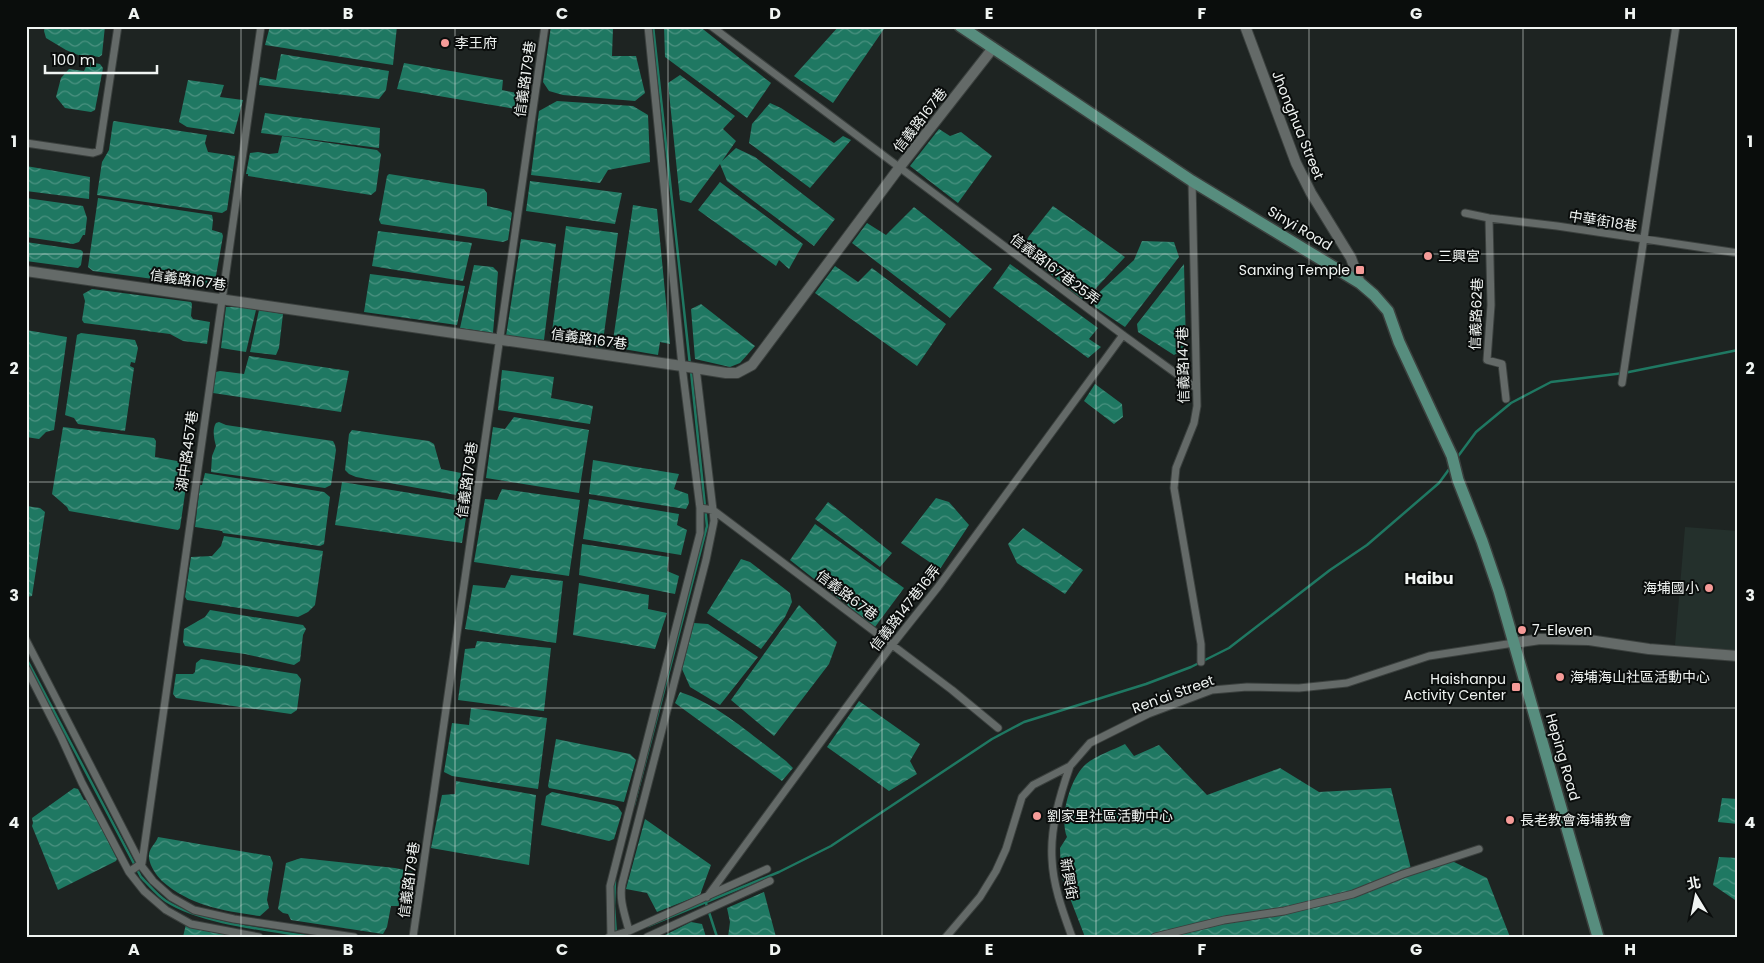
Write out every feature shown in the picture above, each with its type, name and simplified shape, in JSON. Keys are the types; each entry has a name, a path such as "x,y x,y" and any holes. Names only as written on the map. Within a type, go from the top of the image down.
{"main road":[{"name":"Sinyi Road","path":"960,26 1096,119 1192,181 1360,283 1388,310 1399,342 1453,459 1458,480 1499,591 1514,643"},
{"name":"Sinyi Road","path":"969,26 993,48"},
{"name":"Heping Road","path":"1514,643 1598,937"}],"street":[{"path":"26,143 94,153 99,151 118,26"},
{"name":"湖中路457巷","path":"142,863 261,26"},
{"name":"信義路179巷","path":"413,937 545,26"},
{"path":"648,26 683,366 700,508 700,533 610,886 612,936 626,932 766,869"},
{"name":"信義路167巷25弄","path":"711,26 1196,388"},
{"name":"Jhonghua Street","path":"1245,26 1296,163 1310,192 1351,258 1360,283"},
{"path":"1622,382 1676,26"},
{"name":"信義路167巷","path":"26,271 726,373 737,373 752,364 899,168 993,48"},
{"name":"信義路147巷","path":"1192,181 1197,406 1194,423 1176,468 1174,488 1202,644 1201,662"},
{"name":"中華街18巷","path":"1465,214 1738,253"},
{"name":"信義路62巷","path":"1489,218 1491,305 1487,360 1502,364 1506,399"},
{"name":"信義路147巷16弄","path":"707,896 1123,335"},
{"path":"626,932 620,893 706,560 714,521 695,368"},
{"name":"信義路67巷","path":"700,508 713,510 952,690 998,728"},
{"path":"1514,643 1540,639 1589,640 1650,649 1738,656"},
{"path":"26,640 153,882 171,897 194,910 354,937"},
{"name":"Ren'ai Street","path":"946,937 980,897 996,871 1006,849 1022,797 1033,786 1070,766 1090,743 1148,714 1212,690 1247,687 1299,688 1348,683 1429,656 1514,643"},
{"path":"26,668 82,783 129,872 154,901 191,924 259,937"},
{"name":"新興街","path":"1070,766 1059,800 1052,857 1061,906 1072,937"},
{"path":"1155,937 1224,920 1284,912 1353,894 1403,874 1479,849"},
{"path":"129,872 142,863"},
{"path":"647,937 770,881"}],"shaded area":[{"name":"海埔國小","path":"1685,527 1738,531 1738,651 1675,645"}],"water":[{"path":"45,26 105,26 102,55 99,57 87,55 83,57 66,50 46,38"},
{"path":"270,26 397,26 393,65 265,45"},
{"path":"551,26 600,26 613,28 612,56 636,56 645,93 635,101 563,95 549,91 543,82"},
{"path":"664,26 699,26 771,83 747,118 665,57"},
{"path":"839,26 886,26 833,103 794,76"},
{"path":"281,54 389,71 386,90 379,99 259,85 260,77 276,80"},
{"path":"88,62 100,64 103,68 95,110 91,112 65,108 56,97 61,78 69,69 84,71"},
{"path":"404,63 503,80 502,90 526,95 522,110 397,89"},
{"path":"680,75 735,116 723,129 736,141 722,161 736,148 755,157 835,219 814,246 727,181 720,164 691,203 680,200 668,83"},
{"path":"188,80 224,85 220,97 243,100 234,134 187,127 179,122"},
{"path":"557,101 633,106 648,115 650,162 608,170 600,183 531,175 539,111"},
{"path":"770,103 781,108 834,143 843,136 851,140 810,188 749,143 752,124"},
{"path":"265,113 380,128 379,148 261,133"},
{"path":"114,121 207,135 205,143 208,152 235,156 227,210 222,213 97,195 102,162 109,150"},
{"path":"939,129 950,136 961,132 992,156 958,203 910,166"},
{"path":"282,136 377,150 381,154 376,191 371,195 248,176 246,174 250,153 278,153"},
{"path":"26,166 90,177 89,199 26,191"},
{"path":"389,174 484,189 487,193 487,206 512,213 508,240 503,242 381,224 379,220 387,176"},
{"path":"530,181 622,193 615,224 526,211"},
{"path":"720,182 803,244 789,269 779,260 776,266 698,210"},
{"path":"26,198 83,206 87,218 85,235 83,235 79,242 73,244 26,237"},
{"path":"98,198 212,215 212,230 222,233 223,236 214,287 93,271 88,267"},
{"path":"633,205 657,209 670,344 660,342 658,355 612,347"},
{"path":"1053,206 1125,257 1084,301 1021,250 1029,236"},
{"path":"914,207 992,269 950,318 852,243 867,223 886,235"},
{"path":"566,226 618,233 602,348 551,339"},
{"path":"378,231 472,243 463,281 372,266"},
{"path":"521,239 556,244 544,340 506,336"},
{"path":"1142,241 1174,242 1179,257 1125,327 1095,307 1093,298 1134,260"},
{"path":"26,242 81,250 83,252 81,265 78,268 26,261"},
{"path":"1010,264 1098,328 1089,339 1101,347 1088,358 993,288"},
{"path":"1184,264 1186,348 1174,355 1138,332 1137,324"},
{"path":"474,265 493,267 498,272 493,333 460,328"},
{"path":"835,266 858,282 872,268 946,324 917,366 815,293"},
{"path":"370,274 465,286 457,325 364,312"},
{"path":"92,289 191,302 191,316 193,319 210,322 207,344 183,341 170,334 84,323 82,320 85,301 83,294"},
{"path":"701,304 755,346 740,363 730,367 695,359 691,309"},
{"path":"226,307 256,310 246,352 221,348"},
{"path":"259,310 283,314 279,348 276,355 250,352"},
{"path":"26,330 67,337 54,430 46,432 39,439 26,437"},
{"path":"81,333 135,340 138,348 135,363 131,362 130,366 134,368 125,431 78,424 74,418 65,415 77,335"},
{"path":"249,356 349,371 341,412 213,393 216,372 244,374"},
{"path":"502,370 554,377 551,398 593,406 590,424 498,410"},
{"path":"1095,384 1122,404 1123,417 1114,424 1084,401"},
{"path":"514,417 589,430 579,493 486,478 493,427 505,429"},
{"path":"219,422 226,425 333,441 336,450 331,485 325,488 211,472 212,456 216,446 214,428 216,423"},
{"path":"63,427 154,438 156,441 155,457 188,463 180,528 178,530 69,511 52,494"},
{"path":"352,430 429,441 434,444 441,469 473,477 470,495 462,496 356,477 349,474 345,470 349,434"},
{"path":"593,460 679,474 674,489 688,494 689,503 686,509 589,494"},
{"path":"205,473 324,492 330,497 324,544 320,546 223,533 222,531 195,527 200,485 202,485"},
{"path":"342,482 466,502 468,505 462,543 335,525"},
{"path":"502,489 580,500 569,576 474,562 485,499 497,500"},
{"path":"936,498 949,502 969,525 940,569 901,543"},
{"path":"589,499 679,514 677,525 687,530 681,555 583,539"},
{"path":"828,502 892,553 880,567 815,519"},
{"path":"26,506 40,508 45,512 32,596 26,597"},
{"path":"815,524 904,588 875,627 790,560"},
{"path":"1023,528 1083,570 1065,594 1017,563 1008,544"},
{"path":"224,536 323,551 315,605 308,612 298,617 187,600 185,597 191,557 212,556 221,546"},
{"path":"582,544 669,557 667,571 679,576 675,594 579,575"},
{"path":"741,559 750,562 790,593 792,602 785,617 761,649 707,613"},
{"path":"511,575 563,581 556,643 465,629 473,585 505,588"},
{"path":"579,583 649,595 648,609 667,613 655,649 573,635"},
{"path":"799,605 837,642 829,664 774,736 731,700"},
{"path":"210,610 303,625 306,629 303,635 300,661 294,665 245,654 185,646 183,642 184,629 205,617"},
{"path":"694,623 708,624 758,657 720,705 690,687 682,669"},
{"path":"477,641 551,648 544,711 458,700 465,649 475,648"},
{"path":"201,659 297,674 301,679 297,710 291,714 176,698 173,694 176,674 193,674 196,663"},
{"path":"680,692 708,704 722,713 793,768 782,781 675,703"},
{"path":"859,701 920,744 910,761 917,774 889,791 827,747"},
{"path":"471,708 547,718 538,789 452,776 444,772 452,723 469,725"},
{"path":"556,739 630,754 636,760 624,802 549,788"},
{"path":"1125,744 1134,756 1159,745 1207,795 1280,768 1319,792 1391,788 1412,873 1452,861 1487,878 1510,937 1085,937 1061,875 1060,848 1067,837 1064,820 1065,809 1071,788 1080,770 1100,755"},
{"path":"456,781 536,795 529,865 431,848 442,795 455,794"},
{"path":"74,788 78,789 84,800 87,800 117,859 58,890 32,826 32,818"},
{"path":"552,792 618,807 622,813 614,839 609,841 541,825 546,796"},
{"path":"1722,798 1738,799 1738,824 1718,822"},
{"path":"645,819 711,865 700,895 657,912 647,893 626,889"},
{"path":"158,837 270,856 273,863 267,900 269,908 260,916 234,912 196,902 173,889 162,881 150,861 150,851"},
{"path":"1719,857 1738,858 1738,902 1713,885"},
{"path":"301,858 395,868 414,872 411,902 406,906 391,906 387,927 383,934 291,920 288,914 278,909 286,863"},
{"path":"764,892 776,937 728,937 730,922 727,908"},
{"path":"691,922 702,924 706,937 661,937"},
{"path":"186,924 241,937 183,937"}],"waterway":[{"path":"653,26 690,365"},
{"path":"1456,459 1476,432 1511,403 1551,382 1624,373 1738,350"},
{"path":"634,805 707,526 691,371"},
{"path":"648,926 779,872 831,846 992,739 1024,722 1146,684 1191,667 1229,648 1330,570 1367,545 1439,483 1450,468"},
{"path":"26,658 141,877 156,893 181,909 217,921 312,937"},
{"path":"615,880 616,935"},
{"path":"706,903 717,937"}],"place":[{"name":"李王府","path":"445,43"},
{"name":"三興宮","path":"1428,256"},
{"name":"Sanxing Temple","path":"1360,270"},
{"name":"海埔國小","path":"1709,588"},
{"name":"7-Eleven","path":"1522,630"},
{"name":"海埔海山社區活動中心","path":"1560,677"},
{"name":"Haishanpu Activity Center","path":"1516,687"},
{"name":"劉家里社區活動中心","path":"1037,816"},
{"name":"長老教會海埔教會","path":"1510,820"}],"district":[{"name":"Haibu","path":"1429,578"}]}
